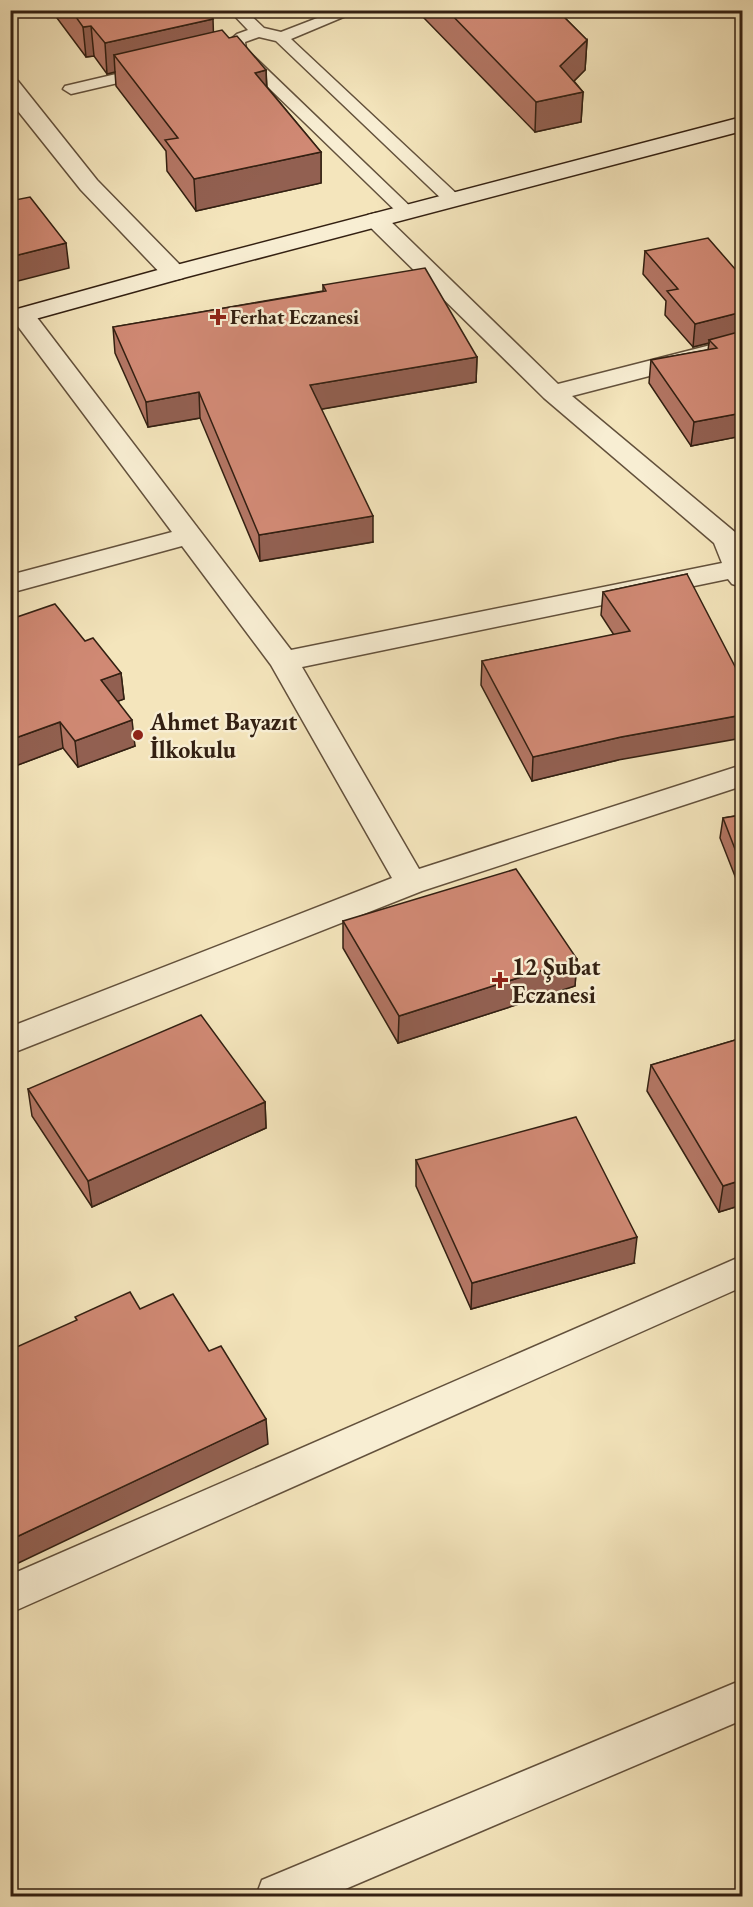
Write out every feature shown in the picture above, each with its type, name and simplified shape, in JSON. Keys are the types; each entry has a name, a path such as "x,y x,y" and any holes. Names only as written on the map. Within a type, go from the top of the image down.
{"street":[{"path":"10,86 89,185 174,273"},
{"path":"411,883 284,661 17,317 174,273 742,124"},
{"path":"284,661 741,573 734,538 553,393 376,220"},
{"path":"553,393 742,344"},
{"path":"10,585 187,536"},
{"path":"10,1041 411,883 742,775"},
{"path":"10,1595 742,1270"},
{"path":"278,1896 742,1700"}],"lane":[{"path":"236,10 259,32"},
{"path":"281,38 353,10"},
{"path":"407,212 233,51 237,41 244,35 259,32 281,38 453,200"},
{"path":"71,89 161,68"}],"building":[{"path":"71,10 206,10 213,19 105,43 91,26 83,27"},
{"path":"447,10 557,10 587,40 560,66 583,92 536,102"},
{"path":"222,30 229,38 237,36 266,70 255,73 321,152 194,179 165,140 178,138 114,55"},
{"path":"30,197 66,243 10,257 10,201"},
{"path":"708,238 742,277 742,312 695,324 667,291 678,289 645,251"},
{"path":"425,268 477,357 310,385 373,516 259,535 199,392 146,402 113,327 326,291 323,285"},
{"path":"742,331 742,413 694,422 651,360 717,348 709,340"},
{"path":"687,574 742,680 742,715 621,737 533,757 482,661 630,631 603,592"},
{"path":"55,604 85,641 93,638 121,673 101,680 132,720 75,741 60,722 10,740 10,613 14,618"},
{"path":"742,815 742,867 723,818"},
{"path":"516,869 577,959 399,1016 343,921"},
{"path":"201,1015 265,1102 88,1181 28,1089"},
{"path":"742,1038 742,1180 723,1186 651,1065"},
{"path":"576,1117 637,1237 472,1283 416,1160"},
{"path":"130,1292 140,1309 173,1294 209,1351 221,1346 266,1419 10,1540 10,1350 77,1320 75,1317"}],"place":[{"name":"Ferhat Eczanesi","path":"218,317"},
{"name":"Ahmet Bayazıt İlkokulu","path":"138,735"},
{"name":"12 Şubat Eczanesi","path":"500,980"}]}
